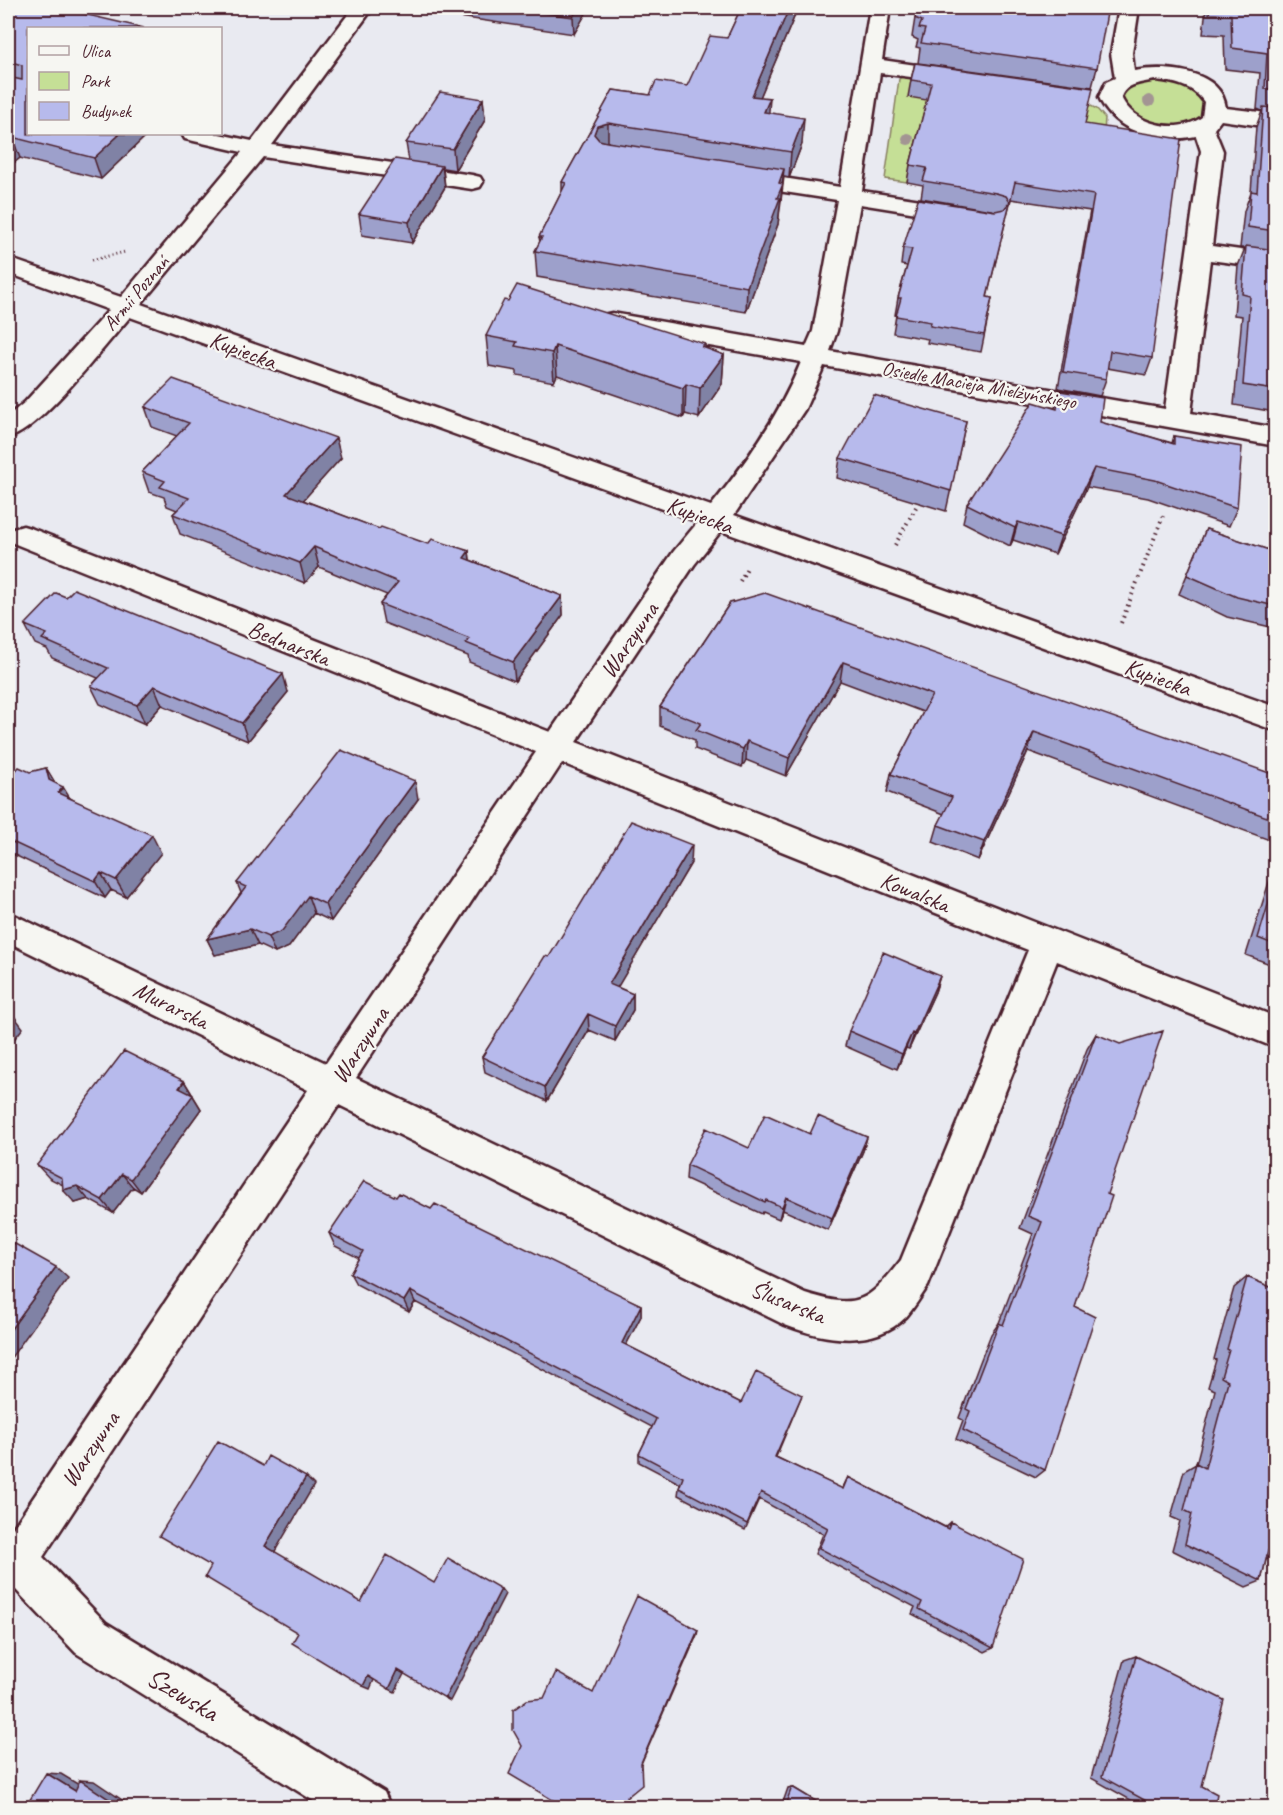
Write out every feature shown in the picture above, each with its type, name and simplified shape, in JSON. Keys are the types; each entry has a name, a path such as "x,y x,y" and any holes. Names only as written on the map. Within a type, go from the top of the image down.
{"street":[{"name":"Armii Poznań","path":"8,429 34,408 126,306 257,149 363,8"},
{"path":"717,521 792,409 816,357 825,331 850,195 879,8"},
{"path":"1126,79 1122,72 1121,58 1129,8"},
{"path":"870,65 973,80"},
{"path":"1177,420 1212,150 1209,139 1209,120 1217,104 1211,94 1187,80 1155,74 1126,79 1116,85 1110,93 1115,111 1138,127 1172,133 1209,120 1275,121"},
{"path":"1087,96 1110,99"},
{"path":"197,135 257,149 472,182"},
{"path":"712,174 980,217"},
{"path":"1199,251 1275,262"},
{"name":"Kupiecka","path":"8,265 717,521 1275,718"},
{"name":"Osiedle Macieja Mielżyńskiego","path":"585,316 1275,437"},
{"name":"Warzywna","path":"10,1561 334,1085 684,558 717,521"},
{"name":"Bednarska","path":"23,536 555,749"},
{"name":"Kowalska","path":"555,749 1275,1033"},
{"name":"Murarska","path":"8,926 334,1085"},
{"name":"Ślusarska","path":"334,1085 799,1311 824,1320 845,1321 872,1316 891,1305 915,1273 1047,944"},
{"name":"Szewska","path":"10,1561 91,1638 369,1808"}],"path":[{"path":"88,260 154,245 173,249"},
{"path":"895,545 923,495"},
{"path":"1121,623 1163,516"}],"green space":[{"path":"902,77 1089,105 1097,109 1105,118 1104,133 1046,204 1022,200 1029,172 928,156 913,154 907,182 885,179 899,79"},
{"path":"1156,80 1191,89 1206,104 1206,112 1191,123 1172,127 1153,124 1135,117 1122,103 1125,90 1133,84"}],"building":[{"path":"8,8 58,8 140,27 27,27 27,135 119,135 94,158 12,137 8,141 8,77 22,80 22,65 8,61"},
{"path":"508,8 578,8 573,17"},
{"path":"741,8 789,8 752,96 770,98 764,112 804,118 791,152 608,123 597,126 594,134 599,140 607,142 784,169 779,183 783,184 777,198 780,198 747,287 535,251 542,237 539,237 566,183 562,182 613,90 650,95 656,81 687,86 710,36 727,38"},
{"path":"919,8 1108,8 1097,68 921,43 925,29 919,28 922,21 915,18"},
{"path":"1210,8 1275,8 1275,91 1265,89 1267,53 1232,48 1231,15 1209,14"},
{"path":"915,63 1093,88 1085,124 1181,139 1152,358 1110,351 1106,379 1063,372 1094,195 1015,182 987,297 992,298 984,335 930,326 931,322 896,316 901,298 898,298 912,249 903,248 918,199 995,211 1004,209 1010,202 1006,196 996,193 923,181 927,168 910,165 931,83 911,80"},
{"path":"440,92 483,99 453,149 406,143"},
{"path":"1263,107 1275,108 1275,231 1248,227 1251,191 1257,192"},
{"path":"395,159 442,166 409,222 359,214"},
{"path":"1246,246 1275,250 1275,390 1243,385 1250,296 1242,294"},
{"path":"517,285 705,344 702,347 724,355 700,388 686,384 683,388 555,346 552,353 515,346 517,342 486,336 504,300 508,301"},
{"path":"173,379 336,438 286,494 379,529 381,527 428,544 432,539 469,551 464,558 562,596 513,662 466,643 470,639 380,604 398,582 314,547 300,563 173,514 189,498 160,487 165,481 142,472 189,423 145,407"},
{"path":"1060,391 1103,398 1100,422 1174,444 1174,436 1242,447 1237,508 1155,480 1094,468 1061,536 1018,522 1015,528 967,504 1033,402 1057,409"},
{"path":"874,395 966,421 951,491 840,458"},
{"path":"1206,529 1275,552 1275,606 1237,597 1187,575"},
{"path":"74,589 283,674 242,723 154,686 137,705 91,686 108,668 42,639 47,634 25,625 56,593 66,597"},
{"path":"765,593 1275,775 1275,820 1034,732 984,842 938,825 952,797 891,774 932,695 843,662 789,758 747,741 743,749 696,730 701,723 660,707 730,603"},
{"path":"341,750 415,781 325,904 308,896 282,931 268,937 250,929 207,939 246,887 237,883"},
{"path":"19,767 30,772 46,768 49,780 63,787 58,793 152,835 116,880 101,873 95,881 8,840 8,779"},
{"path":"631,821 692,845 609,984 633,994 615,1026 588,1014 545,1087 482,1057 545,956 549,957"},
{"path":"1275,882 1275,945 1258,938"},
{"path":"883,952 940,976 914,1034 912,1033 902,1054 849,1031"},
{"path":"1163,1031 1107,1194 1112,1196 1075,1307 1095,1317 1045,1470 963,1430 970,1411 966,1409 999,1323 1003,1325 1042,1222 1028,1216 1096,1034 1120,1044"},
{"path":"124,1051 184,1081 179,1088 193,1095 131,1179 122,1174 102,1200 77,1186 63,1190 62,1178 37,1165"},
{"path":"765,1114 810,1134 818,1116 867,1137 832,1218 786,1197 782,1207 766,1200 765,1202 687,1165 706,1128 749,1148"},
{"path":"364,1181 396,1197 399,1193 431,1209 435,1204 641,1305 622,1343 741,1403 756,1372 802,1395 775,1457 843,1489 848,1477 948,1529 951,1522 1023,1559 993,1648 919,1609 922,1602 819,1548 828,1528 761,1492 747,1524 679,1488 683,1477 639,1454 656,1419 410,1291 404,1301 350,1273 363,1251 329,1233"},
{"path":"8,1240 56,1267 8,1333"},
{"path":"1247,1277 1275,1289 1275,1555 1268,1551 1261,1581 1185,1544 1192,1514 1184,1510 1196,1463 1205,1468 1228,1381 1221,1377 1229,1350 1227,1349"},
{"path":"218,1441 263,1466 268,1456 306,1477 265,1546 361,1602 387,1555 434,1583 448,1558 501,1589 445,1698 398,1670 389,1689 368,1676 363,1686 292,1643 298,1633 205,1577 211,1566 159,1536"},
{"path":"637,1596 698,1630 641,1763 642,1785 626,1798 622,1808 566,1808 509,1774 522,1746 513,1730 513,1710 527,1700 544,1698 556,1672 593,1693"},
{"path":"1136,1656 1224,1700 1202,1786 1217,1794 1214,1808 1159,1808 1102,1777"},
{"path":"46,1773 75,1791 80,1780 112,1801 108,1808 25,1808"},
{"path":"792,1787 827,1808 784,1808"}]}
